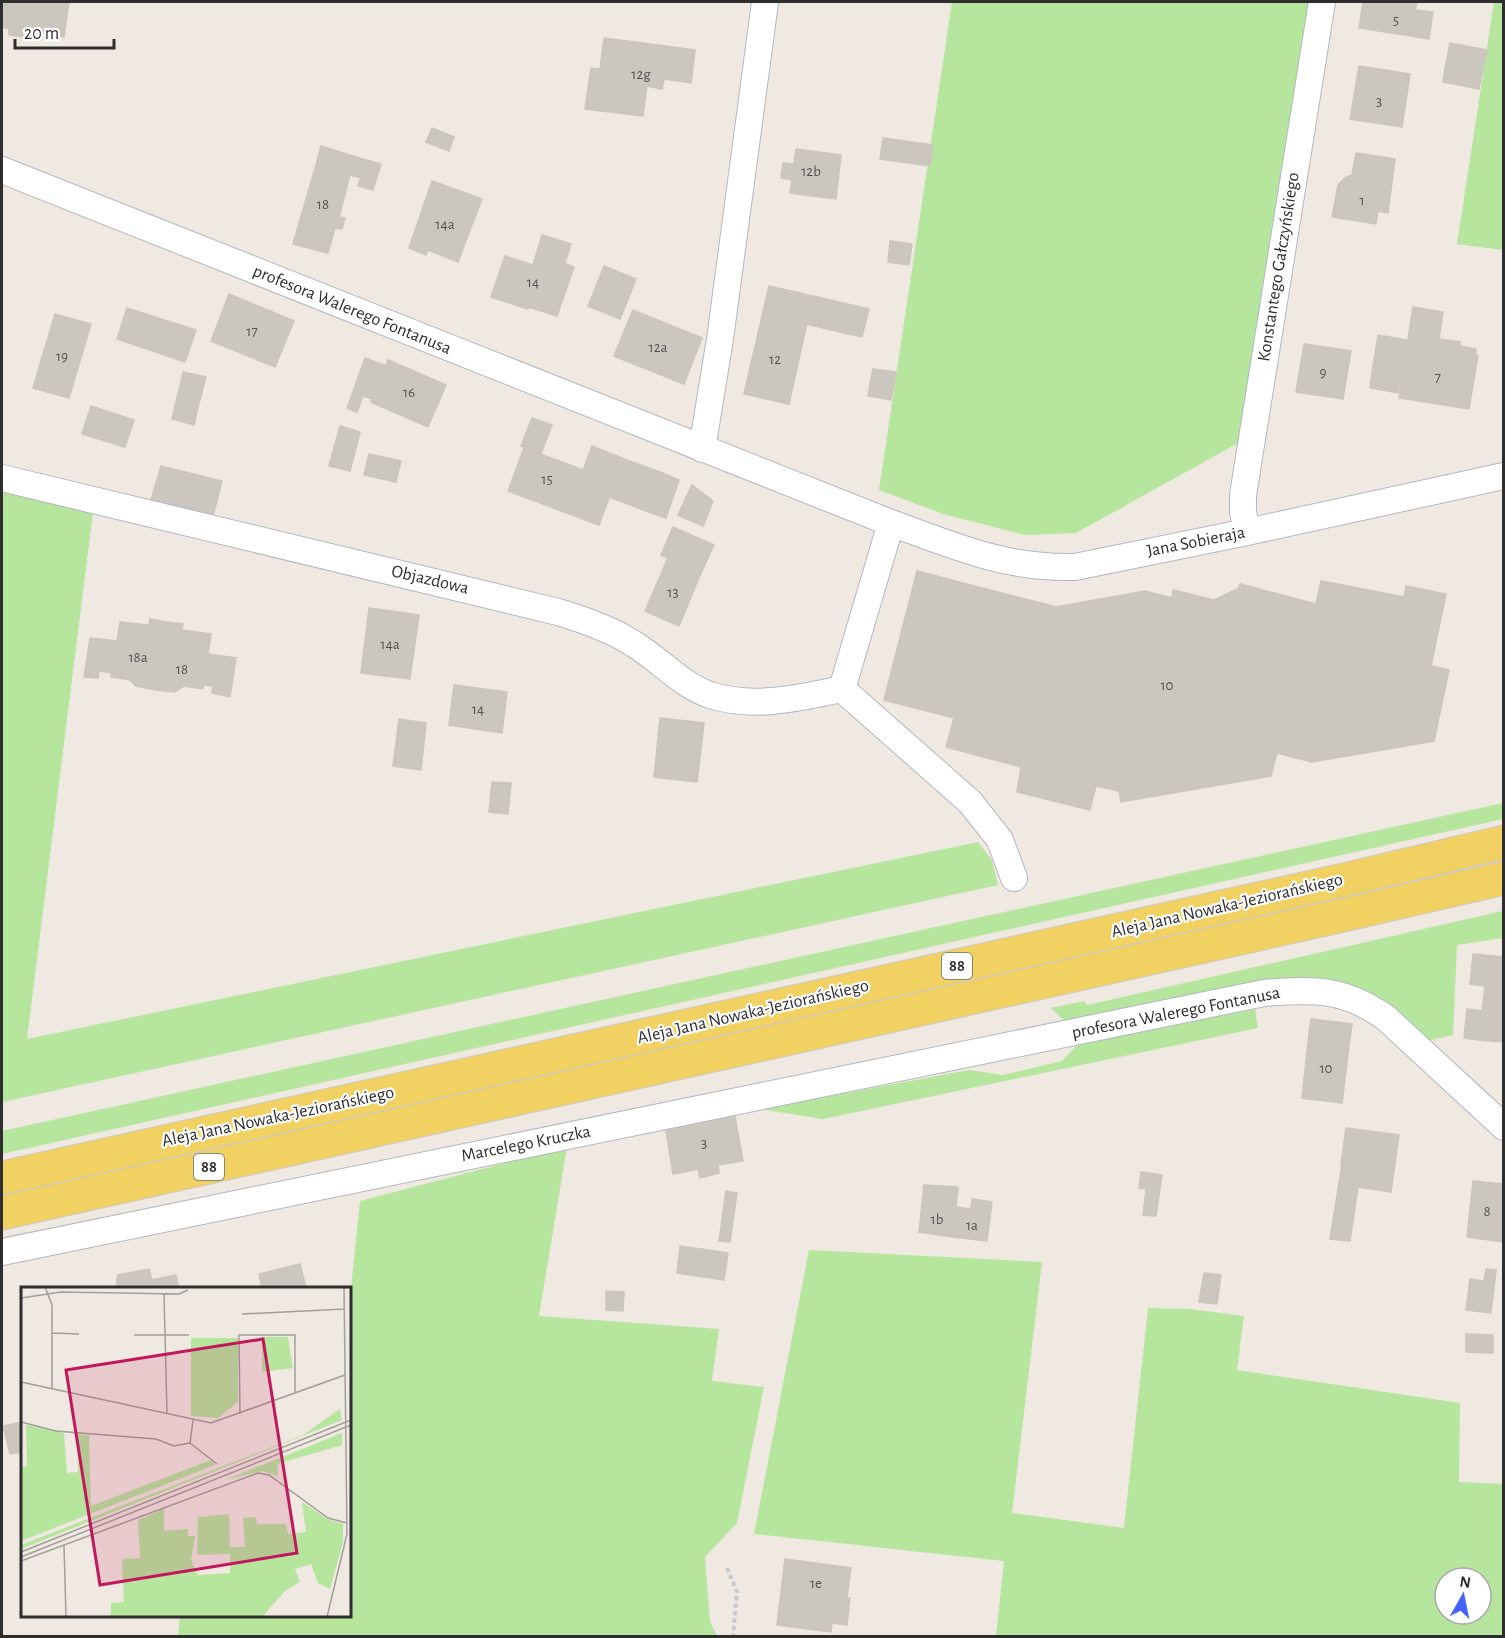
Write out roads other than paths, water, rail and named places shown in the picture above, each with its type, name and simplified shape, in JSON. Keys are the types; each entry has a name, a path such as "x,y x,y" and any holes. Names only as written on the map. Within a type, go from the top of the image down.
{"main road":[{"name":"Aleja Jana Nowaka-Jeziorańskiego","path":"2,1178 1328,884 1503,842"},
{"name":"Aleja Jana Nowaka-Jeziorańskiego","path":"2,1213 1503,878"}],"street":[{"path":"702,449 720,339 765,2"},
{"name":"Konstantego Gałczyńskiego","path":"1247,532 1243,512 1243,495 1322,2"},
{"name":"profesora Walerego Fontanusa","path":"2,170 891,524"},
{"name":"Jana Sobieraja","path":"891,524 987,557 1019,565 1046,568 1075,567 1503,476"},
{"name":"Objazdowa","path":"2,478 588,621 635,644 681,679 712,695 747,702 767,702 842,689"},
{"path":"891,524 842,689 970,802 1000,840 1014,878"},
{"name":"profesora Walerego Fontanusa","path":"1051,1037 1264,993 1333,993 1365,1003 1386,1018 1503,1127"},
{"name":"Marcelego Kruczka","path":"2,1252 1051,1037"}]}
